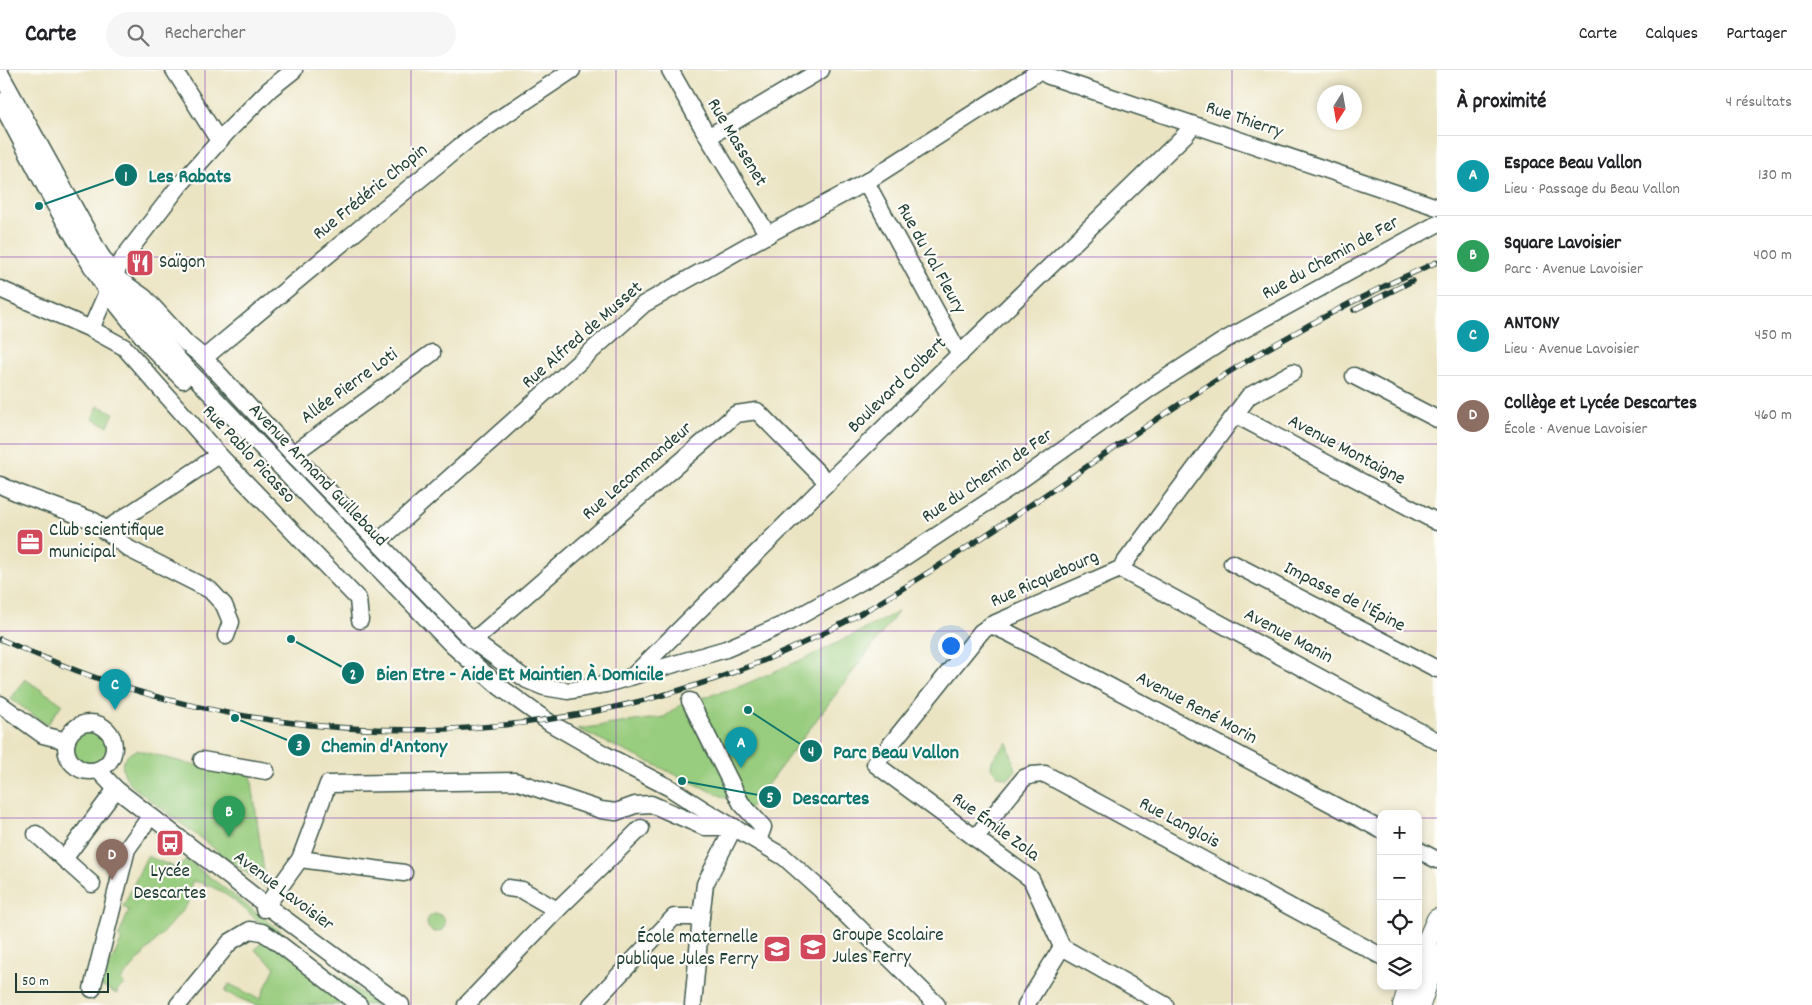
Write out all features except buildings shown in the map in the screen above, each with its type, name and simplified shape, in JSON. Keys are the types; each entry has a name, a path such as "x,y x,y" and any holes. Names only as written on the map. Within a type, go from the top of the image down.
{"main road":[{"path":"1422,953 1437,919"},
{"path":"1420,1005 1437,954"},
{"path":"1403,1005 1408,990"}],"street":[{"path":"174,70 219,141"},
{"path":"91,329 124,257 179,186 275,75 294,70"},
{"name":"Rue Frédéric Chopin","path":"204,358 469,139 572,70"},
{"name":"Rue Massenet","path":"670,70 708,137 768,235"},
{"path":"708,137 821,70"},
{"name":"Rue Thierry","path":"1040,70 1049,76 1437,207"},
{"name":"Rue Alfred de Musset","path":"378,542 644,304 866,182 1040,70"},
{"name":"Avenue Armand Guillebaud","path":"0,74 71,203 114,276 177,358 452,644 500,686 550,722 604,754 670,788 784,857 820,889 928,1002"},
{"name":"Avenue Armand Guillebaud","path":"0,101 55,205 107,292 151,347 446,651 494,695 539,727 600,764 666,798 704,810"},
{"name":"Boulevard Colbert","path":"632,676 828,482 1186,134 1193,125"},
{"name":"Rue du Val Fleury","path":"866,182 960,354"},
{"name":"Rue du Chemin de Fer","path":"473,641 532,683 568,691 586,689 726,650 786,623 900,560 1012,486 1152,387 1224,341 1437,224"},
{"path":"114,276 144,297 186,342 204,358 293,454 473,641"},
{"name":"Rue Pablo Picasso","path":"0,289 91,329 124,347 219,455 358,599 360,620"},
{"path":"186,342 233,418"},
{"name":"Allée Pierre Loti","path":"293,454 432,353"},
{"name":"Rue Ricquebourg","path":"875,764 981,632 991,625 1120,569 1250,396 1293,372"},
{"path":"1354,376 1437,419"},
{"path":"233,418 238,394"},
{"name":"Rue Lecommandeur","path":"473,641 736,414 757,411 828,482"},
{"name":"Avenue Montaigne","path":"1236,415 1437,522"},
{"path":"104,531 219,455"},
{"path":"0,485 18,494 94,521 104,531 129,549 210,590 224,605 232,622 226,636"},
{"name":"Impasse de l'Épine","path":"1232,564 1437,669"},
{"name":"Avenue Manin","path":"1120,569 1437,741"},
{"name":"Avenue René Morin","path":"991,625 1377,828"},
{"path":"690,701 741,803 763,827 758,840"},
{"path":"0,704 43,735 67,741"},
{"path":"93,724 106,730 113,741 112,754 105,765 98,770 87,771 72,764 66,749 67,741 69,735 80,726 93,724"},
{"path":"202,760 266,771"},
{"name":"Rue Émile Zola","path":"875,764 1031,879 1062,947"},
{"name":"Avenue Lavoisier","path":"98,770 116,789 266,907 401,1005"},
{"name":"Rue Langlois","path":"975,838 1024,778 1032,775 1046,774 1377,954"},
{"path":"266,907 300,859 328,784 514,781 601,810 616,812 635,805 651,804 704,827 734,827 705,884 693,1005"},
{"path":"64,858 116,789"},
{"path":"92,989 127,849 147,821"},
{"path":"466,1005 641,828"},
{"path":"36,834 92,884"},
{"path":"1422,852 1437,860"},
{"path":"300,859 404,873"},
{"path":"508,888 522,890 562,906"},
{"path":"590,1005 674,916 701,917"},
{"path":"178,1005 230,942 250,930 262,932 273,939 359,1005"},
{"path":"1026,1005 1062,947 1166,1005"}],"green space":[{"path":"98,406 114,413 108,426 92,419"},
{"path":"898,612 749,809 578,729 664,717 682,704 741,686 819,652"},
{"path":"25,679 62,704 47,725 11,699"},
{"path":"90,730 102,735 107,747 102,759 90,764 78,759 73,747 78,735"},
{"path":"1007,742 1016,770 1008,779 997,775 991,767 992,760"},
{"path":"137,750 189,764 251,774 266,888 132,786 125,775 122,765 126,757"},
{"path":"147,856 174,867 182,864 186,859 377,1005 255,1005 225,992 229,984 260,999 275,967 255,950 271,932 225,894 214,888 192,881 187,905 121,980 124,984 117,991 117,994 100,985 122,939 118,938 129,910 123,907"},
{"path":"436,914 444,919 445,923 440,931 436,932 428,927 427,923 432,915"}],"railway":[{"path":"0,639 58,664 117,685 212,710 308,725 406,730 503,725 599,711 694,686 785,651 872,607 1012,518 1149,424 1242,364 1338,310 1437,262"},
{"path":"1354,310 1412,281"}],"place":[{"name":"Les Rabats","path":"39,206"},
{"name":"Saïgon","path":"140,263"},
{"name":"Club scientifique municipal","path":"30,542"},
{"name":"Bien Etre - Aide Et Maintien À Domicile","path":"291,639"},
{"name":"ANTONY","path":"115,710"},
{"name":"Parc Beau Vallon","path":"748,710"},
{"name":"Chemin d'Antony","path":"235,718"},
{"name":"Espace Beau Vallon","path":"741,768"},
{"name":"Descartes","path":"682,781"},
{"name":"Square Lavoisier","path":"229,837"},
{"name":"Lycée Descartes","path":"170,843"},
{"name":"Collège et Lycée Descartes","path":"112,880"},
{"name":"Groupe Scolaire Jules Ferry","path":"813,947"},
{"name":"École maternelle publique Jules Ferry","path":"777,949"}]}
